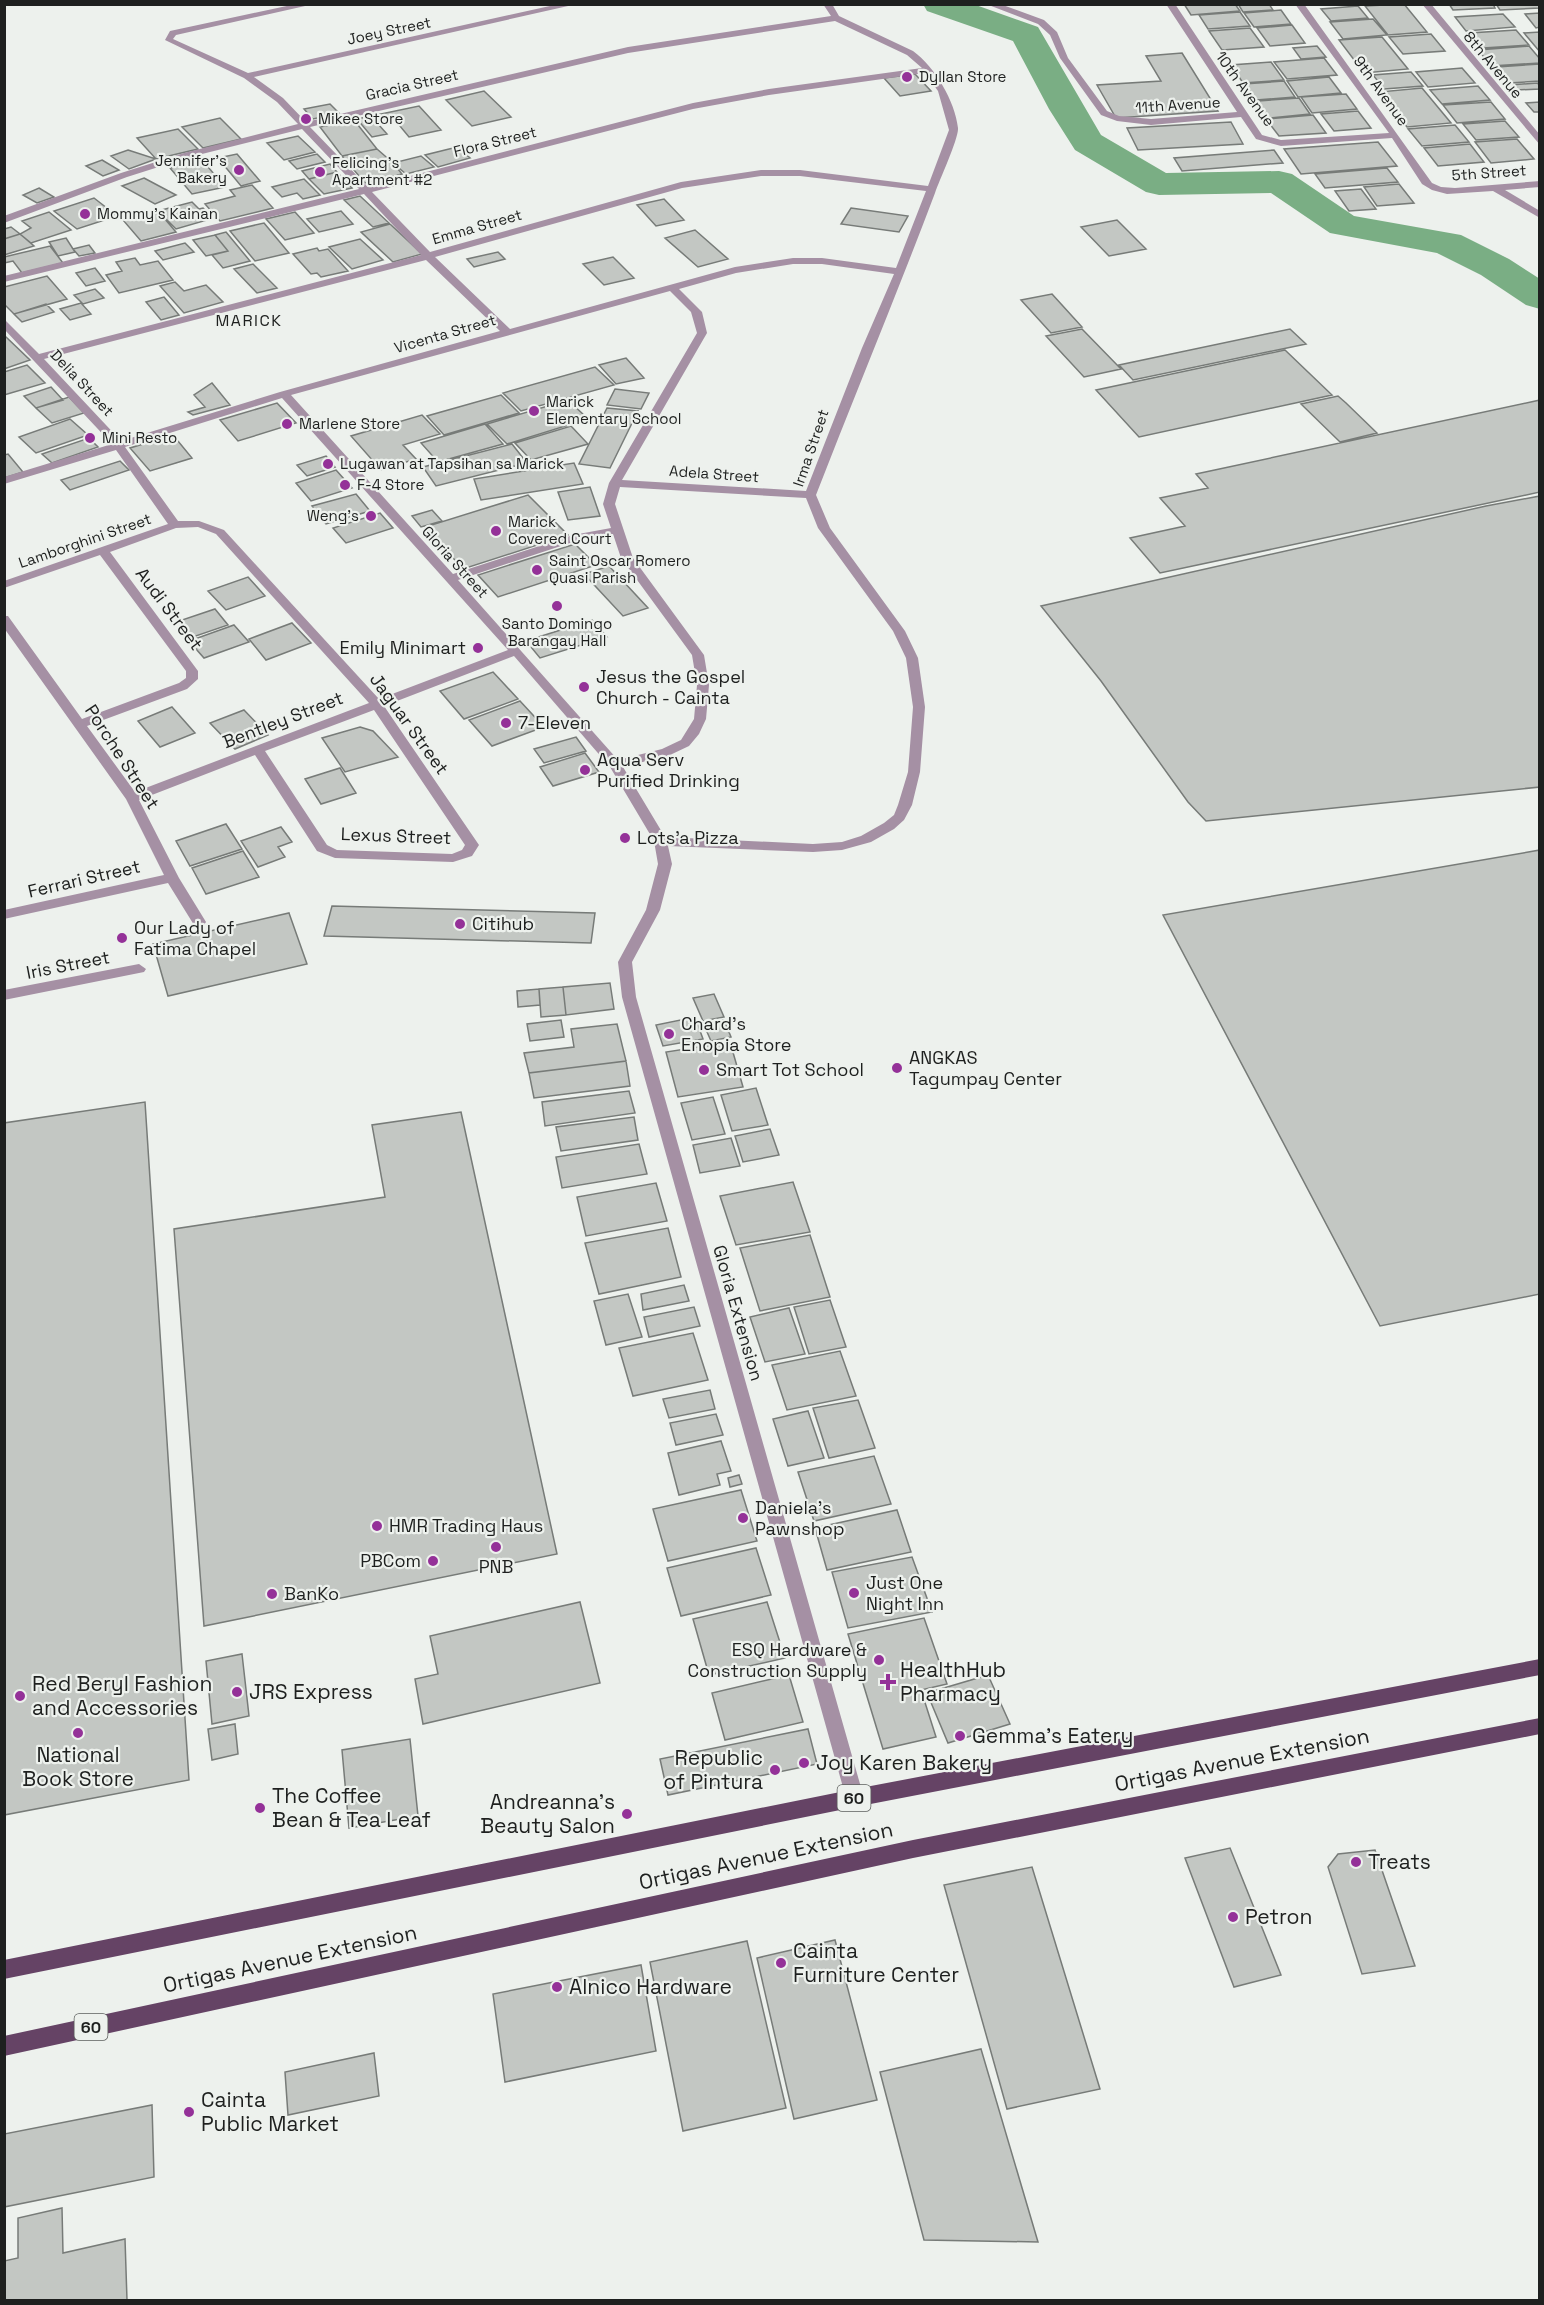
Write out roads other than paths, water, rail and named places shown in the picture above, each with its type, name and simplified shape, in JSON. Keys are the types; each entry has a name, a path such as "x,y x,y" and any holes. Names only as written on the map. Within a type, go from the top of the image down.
{"main road":[{"name":"Ortigas Avenue Extension","path":"4,1970 855,1798 1539,1667"},
{"name":"Ortigas Avenue Extension","path":"4,2046 914,1849 1539,1726"}],"street":[{"path":"310,4 174,33 169,40 247,76 280,100 302,126 367,190 428,256 507,332"},
{"name":"Joey Street","path":"247,76 573,4"},
{"path":"827,4 836,18"},
{"name":"11th Avenue","path":"990,4 1041,22 1054,34 1064,58 1104,113 1112,117 1134,123 1241,114"},
{"name":"10th Avenue","path":"1170,4 1241,114 1259,137 1273,142 1395,135"},
{"name":"9th Avenue","path":"1299,4 1395,135 1425,182 1442,191"},
{"name":"8th Avenue","path":"1425,4 1539,142"},
{"name":"Irma Street","path":"661,842 813,848 842,846 866,839 889,826 899,817 905,805 914,772 919,707 912,658 899,631 824,528 810,495 867,348 900,272 930,189 948,151 954,130 942,91 927,70 910,53 836,18"},
{"name":"Gracia Street","path":"4,220 124,175 187,155 302,126 628,50 836,18"},
{"name":"Flora Street","path":"4,279 367,190 693,106 769,92 927,70"},
{"name":"Emma Street","path":"38,357 428,256 681,185 761,173 800,173 930,189"},
{"name":"5th Street","path":"1442,191 1539,184"},
{"path":"1495,188 1539,215"},
{"name":"Vicenta Street","path":"4,481 284,394 735,270 794,261 822,261 900,272"},
{"path":"615,765 666,752 685,744 700,719 703,685 698,655 627,558 609,504 615,483 702,333 702,320 697,310 671,287"},
{"name":"Delia Street","path":"4,322 118,444 153,497 175,525"},
{"name":"Gloria Street","path":"284,394 516,651 615,765 661,842"},
{"name":"Adela Street","path":"615,483 810,495"},
{"name":"Jaguar Street","path":"175,525 199,524 220,532 376,703 472,845"},
{"name":"Lamborghini Street","path":"4,585 175,525"},
{"path":"450,579 577,537 618,530"},
{"name":"Audi Street","path":"80,724 183,686 192,679 192,671 103,551"},
{"name":"Porche Street","path":"4,620 132,798 172,878 199,922"},
{"name":"Bentley Street","path":"132,798 516,651"},
{"name":"Lexus Street","path":"258,750 322,848 335,854 453,858 467,853 472,845"},
{"name":"Gloria Extension","path":"661,842 664,864 653,910 626,962 629,997 855,1798"},
{"name":"Ferrari Street","path":"4,915 172,878"},
{"name":"Iris Street","path":"4,995 139,969"}],"waterway":[{"path":"939,4 1026,34 1088,142 1159,184 1279,182 1343,225 1447,243 1495,267 1540,297"}],"place":[{"name":"Dyllan Store","path":"907,77"},
{"name":"Mikee Store","path":"306,119"},
{"name":"Jennifer's Bakery","path":"239,170"},
{"name":"Felicing's Apartment #2","path":"320,172"},
{"name":"Mommy's Kainan","path":"85,214"},
{"name":"Marick Elementary School","path":"534,411"},
{"name":"Marlene Store","path":"287,424"},
{"name":"Mini Resto","path":"90,438"},
{"name":"Lugawan at Tapsihan sa Marick","path":"328,464"},
{"name":"F-4 Store","path":"345,485"},
{"name":"Weng's","path":"371,516"},
{"name":"Marick Covered Court","path":"496,531"},
{"name":"Saint Oscar Romero Quasi Parish","path":"537,570"},
{"name":"Santo Domingo Barangay Hall","path":"557,606"},
{"name":"Emily Minimart","path":"478,648"},
{"name":"Jesus the Gospel Church - Cainta","path":"584,687"},
{"name":"7-Eleven","path":"506,723"},
{"name":"Aqua Serv Purified Drinking","path":"585,770"},
{"name":"Lots'a Pizza","path":"625,838"},
{"name":"Citihub","path":"460,924"},
{"name":"Our Lady of Fatima Chapel","path":"122,938"},
{"name":"Chard's Enopia Store","path":"669,1034"},
{"name":"ANGKAS Tagumpay Center","path":"897,1068"},
{"name":"Smart Tot School","path":"704,1070"},
{"name":"Daniela's Pawnshop","path":"743,1518"},
{"name":"HMR Trading Haus","path":"377,1526"},
{"name":"PNB","path":"496,1547"},
{"name":"PBCom","path":"433,1561"},
{"name":"Just One Night Inn","path":"854,1593"},
{"name":"BanKo","path":"272,1594"},
{"name":"ESQ Hardware & Construction Supply","path":"879,1660"},
{"name":"HealthHub Pharmacy","path":"888,1682"},
{"name":"JRS Express","path":"237,1692"},
{"name":"Red Beryl Fashion and Accessories","path":"20,1696"},
{"name":"National Book Store","path":"78,1733"},
{"name":"Gemma's Eatery","path":"960,1736"},
{"name":"Joy Karen Bakery","path":"804,1763"},
{"name":"Republic of Pintura","path":"775,1770"},
{"name":"The Coffee Bean & Tea Leaf","path":"260,1808"},
{"name":"Andreanna's Beauty Salon","path":"627,1814"},
{"name":"Treats","path":"1356,1862"},
{"name":"Petron","path":"1233,1917"},
{"name":"Cainta Furniture Center","path":"781,1963"},
{"name":"Alnico Hardware","path":"557,1987"},
{"name":"Cainta Public Market","path":"189,2112"}],"district":[{"name":"MARICK","path":"249,320"}]}
